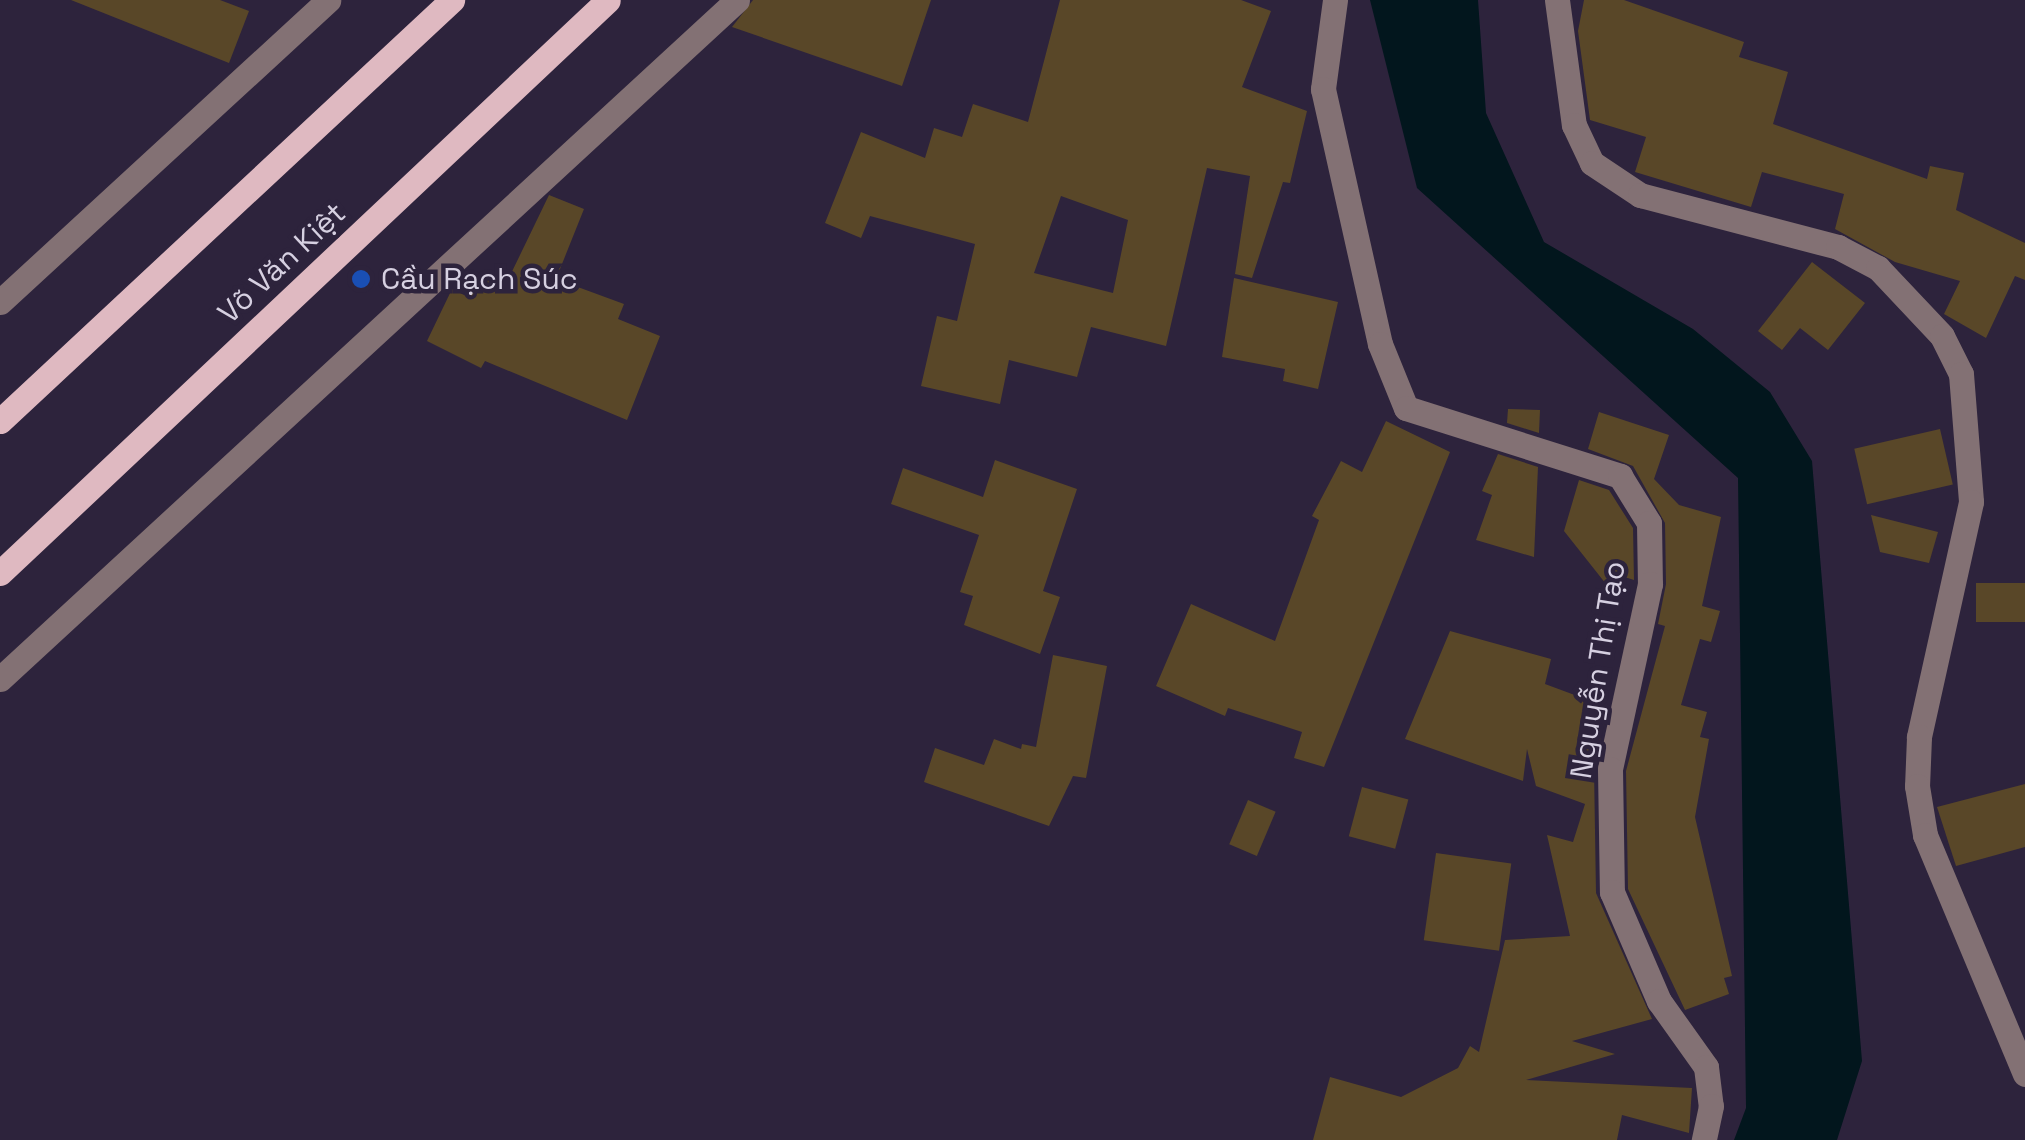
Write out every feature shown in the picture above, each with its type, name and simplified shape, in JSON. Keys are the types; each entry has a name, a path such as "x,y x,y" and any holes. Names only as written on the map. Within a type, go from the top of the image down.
{"main road":[{"path":"0,421 452,0"},
{"name":"Võ Văn Kiệt","path":"0,573 608,0"}],"street":[{"path":"0,302 328,0"},
{"path":"0,679 737,0"},
{"name":"Nguyễn Thị Tạo","path":"1334,0 1323,89 1380,344 1406,408 1620,476 1648,523 1650,584 1610,769 1612,892 1659,1001 1706,1066 1711,1106 1704,1140"},
{"path":"1557,0 1574,126 1592,163 1640,195 1838,247 1878,268 1942,336 1961,374 1971,502 1920,737 1918,786 1925,835 2025,1074"}],"water":[{"path":"1370,0 1478,0 1486,113 1544,242 1693,329 1770,392 1812,461 1862,1061 1837,1140 1734,1140 1746,1108 1738,478 1417,188"}],"building":[{"path":"71,0 220,0 249,11 229,63"},
{"path":"753,0 931,0 902,86 732,27"},
{"path":"1060,0 1241,0 1271,11 1242,87 1307,111 1290,183 1283,182 1252,278 1235,274 1250,176 1207,168 1166,346 1091,327 1077,377 1009,360 1000,404 921,386 937,316 957,321 975,244 870,216 861,238 825,223 861,132 925,158 934,128 962,137 973,104 1028,122","holes":["1061,196 1128,220 1113,293 1034,273"]},
{"path":"1584,0 1624,0 1744,42 1739,57 1788,72 1773,124 1927,179 1930,166 1964,173 1956,210 2025,243 2025,280 2015,276 1986,338 1944,314 1960,281 1895,262 1835,229 1844,194 1762,172 1751,207 1635,172 1646,137 1590,120 1578,31"},
{"path":"549,195 584,209 556,279 624,304 618,319 660,336 627,420 485,361 481,368 427,341 452,289 470,298 483,273 506,284"},
{"path":"1812,262 1865,303 1828,350 1800,328 1782,350 1758,331"},
{"path":"1234,278 1338,302 1318,389 1283,381 1285,369 1222,357"},
{"path":"1508,409 1540,410 1539,433 1507,423"},
{"path":"1599,412 1669,435 1654,479 1679,505 1721,517 1702,606 1720,611 1711,642 1700,639 1681,705 1707,712 1700,737 1709,739 1695,817 1732,976 1724,978 1729,994 1685,1010 1628,889 1626,771 1665,626 1658,624 1666,584 1665,523 1633,466 1588,449"},
{"path":"1386,421 1450,452 1324,767 1294,758 1302,732 1228,708 1225,716 1156,686 1191,604 1275,641 1319,520 1312,516 1341,461 1362,472"},
{"path":"1940,429 1953,485 1867,504 1854,449"},
{"path":"1498,454 1538,467 1534,557 1476,540 1492,495 1482,491"},
{"path":"995,460 1077,489 1043,591 1060,597 1040,654 964,625 973,596 960,592 979,535 891,504 903,468 983,497"},
{"path":"1579,480 1609,490 1633,528 1634,580 1615,574 1606,584 1564,531"},
{"path":"1871,515 1938,532 1929,563 1880,552"},
{"path":"1976,583 2025,583 2025,622 1976,622"},
{"path":"1450,631 1551,659 1545,684 1607,707 1594,769 1596,893 1652,1019 1572,1041 1615,1054 1526,1080 1692,1088 1689,1133 1622,1115 1617,1140 1313,1140 1330,1077 1401,1097 1458,1068 1470,1046 1479,1052 1505,940 1570,936 1547,835 1573,842 1585,804 1536,786 1527,749 1523,781 1405,739"},
{"path":"1053,655 1107,666 1086,778 1073,776 1049,826 924,782 935,748 984,765 994,739 1021,749 1022,744 1036,747"},
{"path":"2025,784 2025,847 1956,866 1937,807"},
{"path":"1362,787 1408,799 1395,849 1349,836"},
{"path":"1248,800 1276,812 1257,856 1229,844"},
{"path":"1436,853 1511,864 1499,951 1424,940"}],"place":[{"name":"Cầu Rạch Súc","path":"361,279"}]}
